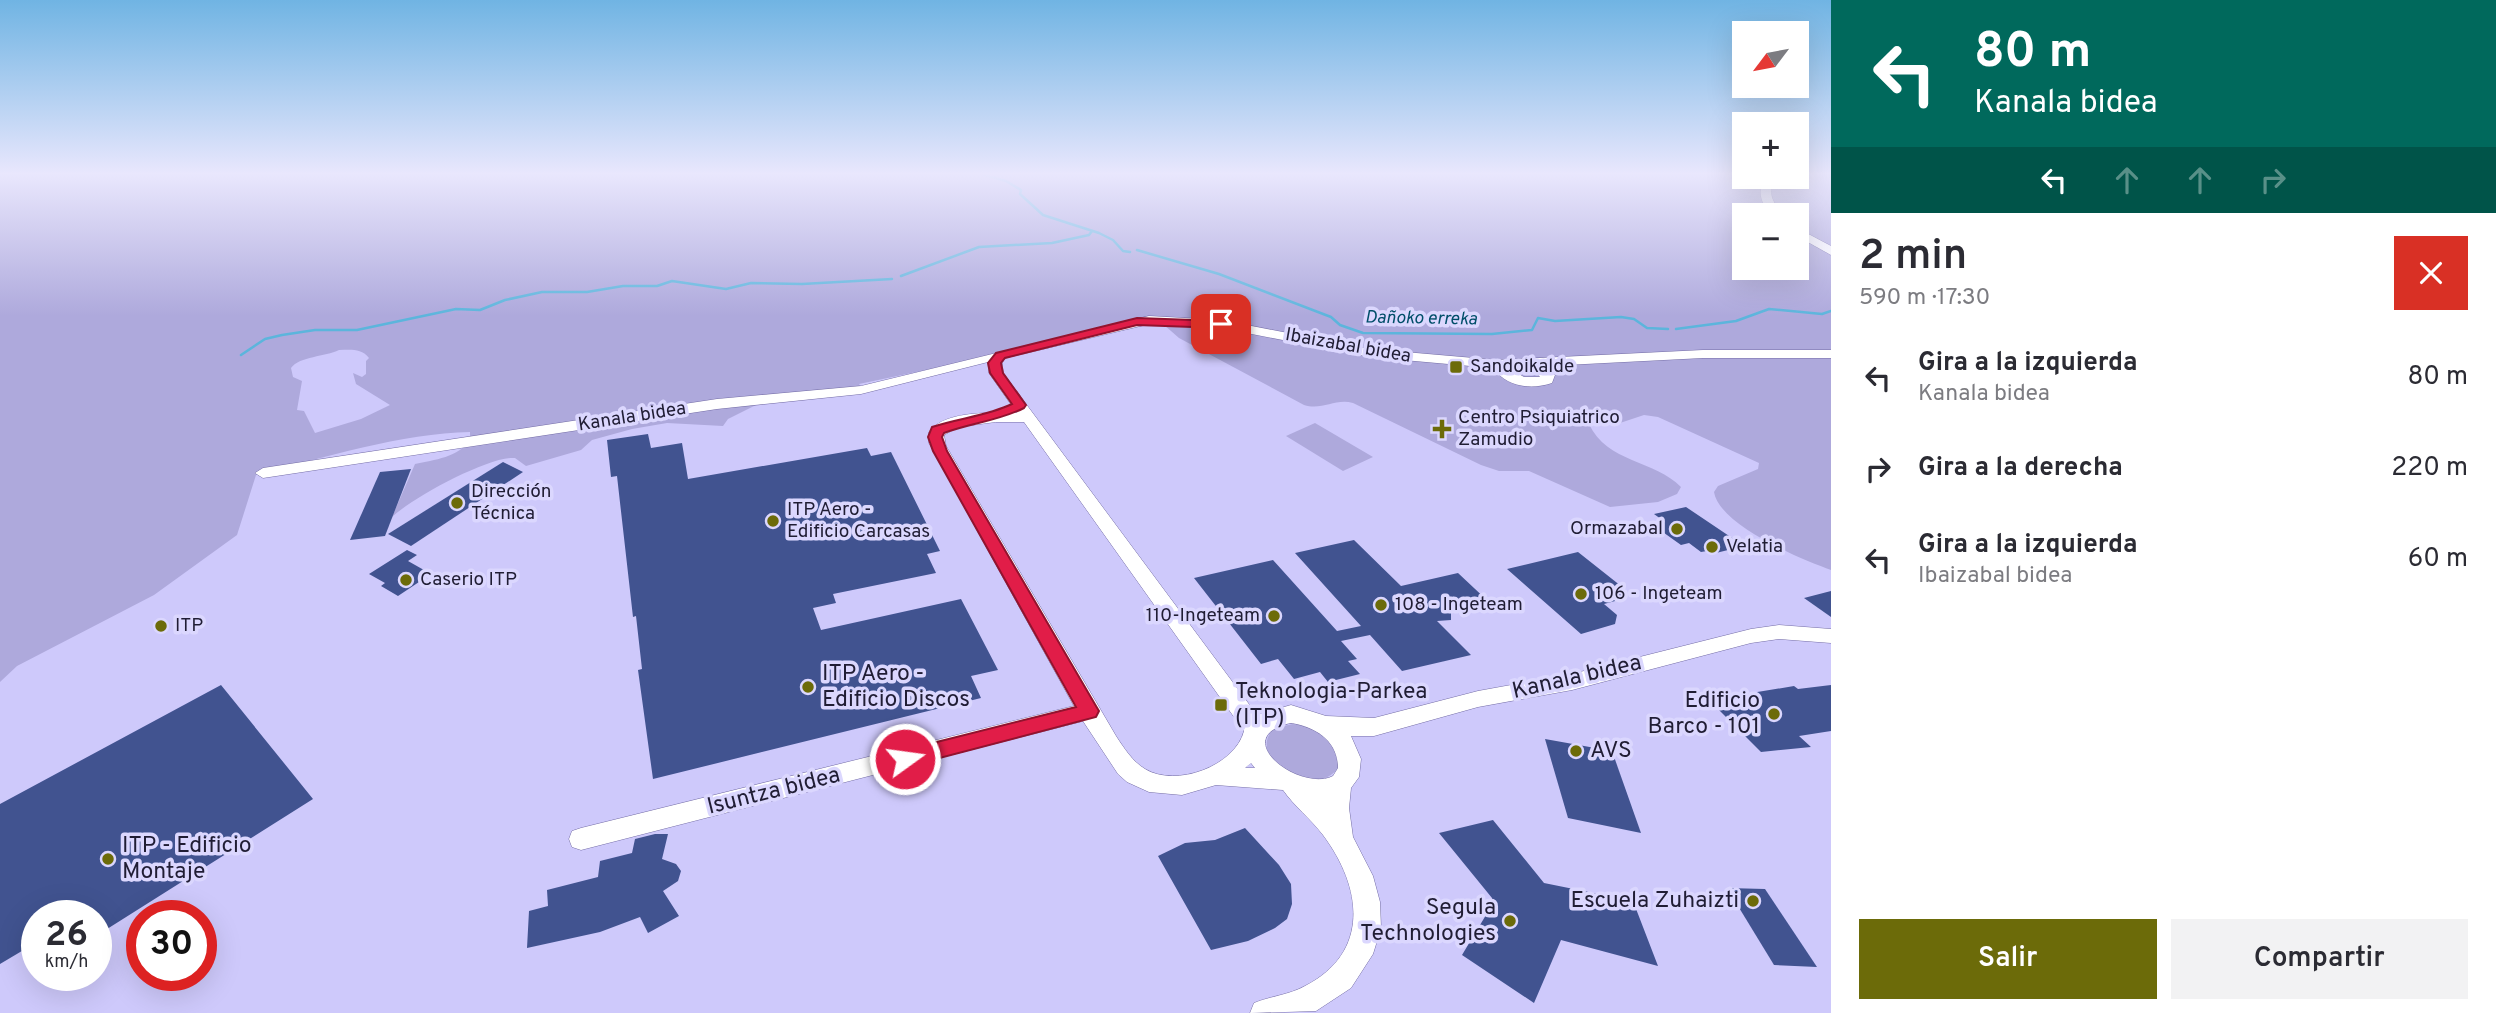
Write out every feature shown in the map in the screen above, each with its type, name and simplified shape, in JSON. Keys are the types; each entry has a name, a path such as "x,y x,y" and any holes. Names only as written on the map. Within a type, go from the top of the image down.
{"street":[{"path":"1809,238 1831,251"},
{"name":"Ibaizabal bidea","path":"1000,355 1150,320 1221,324 1370,353 1497,364 1511,377 1539,383 1548,380 1548,375 1536,364 1703,354 1831,354"},
{"path":"1000,355 995,363 996,373 1211,666 1254,737 1266,768 1322,814 1357,866 1369,910 1367,939 1355,964 1333,986 1310,998 1264,1013"},
{"name":"Kanala bidea","path":"263,473 717,404 861,390 1000,355"},
{"path":"1024,412 958,423 937,430 935,437 940,451 1089,711 1124,766 1143,781 1175,786 1212,776 1238,761 1264,720 1276,715 1308,717 1324,724 1336,733 1351,755 1352,767 1348,777 1340,785 1327,790 1310,790 1286,782 1212,776"},
{"name":"Kanala bidea","path":"1324,724 1355,728 1374,727 1478,699 1572,682 1751,636 1779,632 1831,636"},
{"name":"Isuntza bidea","path":"581,839 1089,711"},
{"path":"1340,785 1337,820 1346,847"}],"shaded area":[{"path":"0,221 1732,221 1732,280 1809,280 1809,221 1831,221 1831,570 1764,540 1730,517 1719,504 1714,492 1718,486 1758,469 1759,463 1658,417 1644,415 1617,424 1589,424 1607,446 1658,471 1681,487 1677,494 1658,502 1610,507 1529,471 1499,471 1481,465 1353,403 1340,402 1317,407 1304,405 1179,338 1163,324 1150,323 859,384 861,387 780,393 728,419 723,426 667,423 592,440 581,450 526,466 515,458 503,459 451,480 416,499 392,517 415,464 446,457 459,450 470,440 470,432 444,433 390,442 256,475 237,535 154,595 17,666 0,682","holes":["339,350 359,351 369,358 366,361 366,374 362,377 353,373 356,384 390,405 361,419 315,433 304,411 297,410 302,381 293,377 291,368 300,361"]},
{"path":"1315,423 1373,457 1343,471 1286,436"},
{"path":"1293,724 1311,728 1329,741 1340,764 1331,775 1318,779 1303,778 1276,764 1268,753 1267,741 1274,728"}],"building":[{"path":"648,434 651,448 682,443 688,479 867,448 871,456 891,452 940,551 927,554 936,573 833,594 836,603 813,608 821,630 961,599 998,670 971,676 981,698 653,779 638,670 642,669 636,616 633,617 617,476 611,477 607,440"},
{"name":"Dirección Técnica","path":"503,462 523,472 411,546 388,534"},
{"path":"411,469 385,536 350,540 380,472"},
{"path":"1686,507 1744,546 1712,554 1701,552 1689,543 1681,545 1653,525 1665,522 1654,514"},
{"path":"1354,540 1401,586 1458,573 1490,603 1451,613 1451,620 1437,621 1471,655 1402,671 1370,635 1341,641 1357,659 1348,661 1360,674 1328,682 1320,672 1294,679 1278,659 1261,664 1194,578 1273,560 1337,631 1361,626 1295,553"},
{"path":"407,550 417,555 408,561 431,574 398,596 381,586 385,583 369,574"},
{"name":"106 - Ingeteam","path":"1578,552 1626,590 1626,598 1604,604 1617,615 1615,624 1581,634 1507,569"},
{"path":"1831,591 1831,617 1804,598"},
{"name":"ITP - Edificio Montaje","path":"221,685 313,799 153,900 126,900 126,917 112,926 112,900 21,900 21,952 0,964 0,804"},
{"name":"Edificio Barco - 101","path":"1831,685 1831,731 1799,736 1811,747 1761,752 1709,700 1794,686 1798,689"},
{"path":"1545,739 1612,751 1641,833 1568,818"},
{"path":"1493,820 1544,883 1633,901 1658,966 1561,940 1534,1003 1462,955 1492,905 1492,898 1439,833"},
{"path":"1245,828 1279,865 1291,884 1292,904 1287,919 1275,928 1248,941 1211,950 1158,856 1185,843 1215,840"},
{"path":"668,834 662,859 676,864 681,871 678,881 663,891 679,916 648,933 640,917 600,932 527,948 529,911 548,906 547,890 598,877 600,861 632,853 635,839"},
{"path":"1727,888 1765,889 1817,967 1774,965"}],"waterway":[{"name":"Dañoko erreka","path":"1063,221 1099,233 1113,240 1123,251 1130,252"},
{"path":"901,276 979,247 1052,243 1089,235 1092,231"},
{"name":"Dañoko erreka","path":"1137,250 1219,274 1331,317 1340,325 1363,333 1492,334 1532,330 1538,318 1555,321 1621,317 1634,319 1647,328 1668,329"},
{"path":"241,355 265,339 282,335 315,330 357,330 456,309 480,310 505,300 542,292 587,292 623,286 657,286 672,281 726,289 751,283 802,284 892,279"},
{"name":"Dañoko erreka","path":"1676,329 1736,321 1769,309 1822,314 1831,311"}],"place":[{"name":"Sandoikalde","path":"1456,367"},
{"name":"Centro Psiquiatrico Zamudio","path":"1442,429"},
{"name":"Dirección Técnica","path":"457,503"},
{"name":"ITP Aero - Edificio Carcasas","path":"773,521"},
{"name":"Ormazabal","path":"1677,529"},
{"name":"Velatia","path":"1712,547"},
{"name":"Caserio ITP","path":"406,580"},
{"name":"106 - Ingeteam","path":"1581,594"},
{"name":"108 - Ingeteam","path":"1381,605"},
{"name":"110-Ingeteam","path":"1274,616"},
{"name":"ITP","path":"161,626"},
{"name":"ITP Aero - Edificio Discos","path":"808,687"},
{"name":"Teknologia-Parkea (ITP)","path":"1221,705"},
{"name":"Edificio Barco - 101","path":"1774,714"},
{"name":"AVS","path":"1576,751"},
{"name":"ITP - Edificio Montaje","path":"108,859"},
{"name":"Escuela Zuhaizti","path":"1753,901"},
{"name":"Segula Technologies","path":"1510,921"}],"route":[{"path":"905,759 1089,711 940,451 935,437 937,430 958,423 999,416 1020,405 996,373 995,363 1000,355 1137,321 1221,324"}]}
